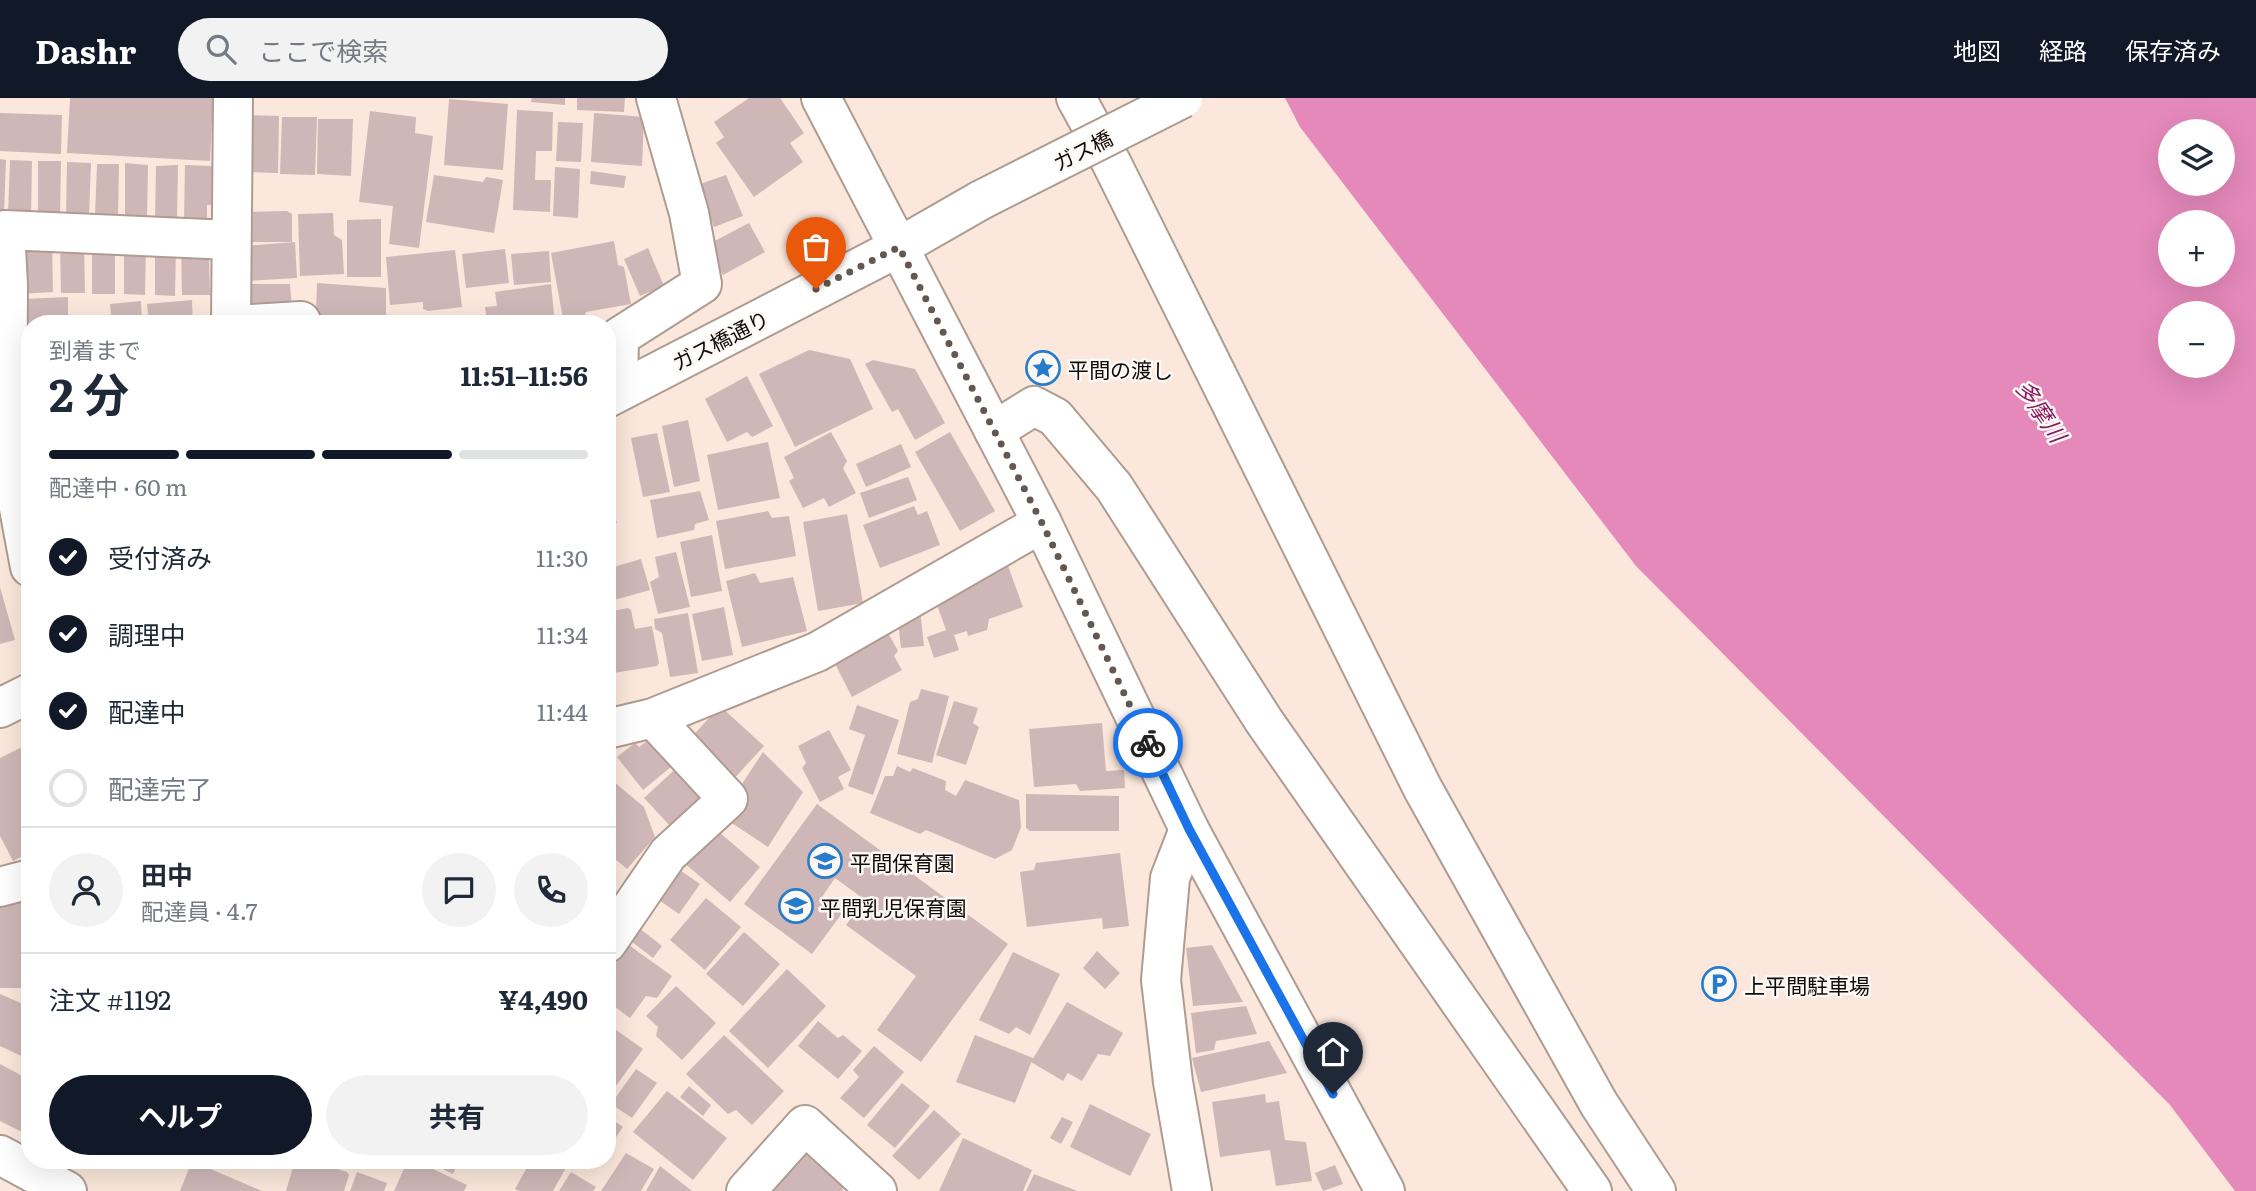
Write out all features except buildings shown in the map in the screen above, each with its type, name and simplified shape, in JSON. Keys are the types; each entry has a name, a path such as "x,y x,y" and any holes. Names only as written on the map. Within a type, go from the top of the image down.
{"main road":[{"path":"231,315 233,98"},
{"path":"616,370 620,337 702,284 689,213 656,98"},
{"path":"821,98 1042,523 1189,829 1385,1191"},
{"path":"1076,98 1111,162 1423,789 1599,1104 1656,1191"},
{"name":"ガス橋","path":"981,200 1183,98"},
{"name":"ガス橋通り","path":"616,393 899,247 981,200"},
{"path":"21,519 7,444 5,230 231,240"},
{"path":"994,431 1034,406 1055,417 1114,487 1264,721 1592,1191"},
{"path":"616,727 653,718 817,652 1042,523"},
{"path":"0,708 21,698"},
{"path":"616,930 668,854 728,799 653,718"},
{"path":"1189,829 1170,878 1161,980 1173,1083 1192,1191"},
{"path":"0,887 21,881"},
{"path":"746,1191 805,1125 877,1191"},
{"path":"0,1155 21,1166"},
{"path":"26,1169 67,1191"}],"water":[{"name":"多摩川","path":"1285,98 2256,98 2256,1191 2235,1191 2170,1105 1636,566 1300,127"}],"way so far":[{"path":"816,289 899,247 1042,523 1148,743"}],"place":[{"name":"平間の渡し","path":"1043,368"},
{"name":"平間保育園","path":"825,861"},
{"name":"平間乳児保育園","path":"796,906"},
{"name":"上平間駐車場","path":"1719,984"}],"route":[{"path":"1148,743 1189,829 1333,1094"}]}
